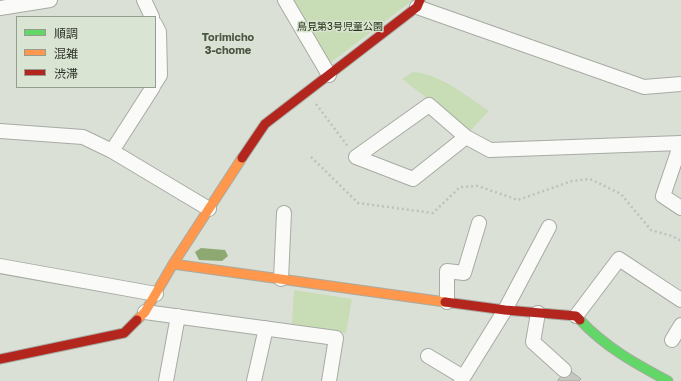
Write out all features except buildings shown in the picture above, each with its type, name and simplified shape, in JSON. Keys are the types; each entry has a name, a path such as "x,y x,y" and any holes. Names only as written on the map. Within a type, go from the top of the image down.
{"street":[{"path":"0,8 50,0"},
{"path":"144,0 152,16"},
{"path":"285,0 329,76"},
{"path":"0,359 124,333 145,312 173,264 265,124 329,76 418,3 644,88 681,84"},
{"path":"156,26 159,32 160,75 156,81"},
{"path":"112,151 152,88"},
{"path":"356,157 429,105 466,137 490,150 681,143 663,196 681,208"},
{"path":"0,131 83,137 112,151 209,209"},
{"path":"356,157 413,179 466,137"},
{"path":"281,279 284,213"},
{"path":"447,302 447,271 464,273 479,223"},
{"path":"428,356 462,379 505,310 549,227"},
{"path":"576,316 619,259 681,300"},
{"path":"173,264 505,310 576,316 589,330 632,362 668,381"},
{"path":"0,266 156,294"},
{"path":"145,312 336,338 329,381"},
{"path":"538,313 533,342 564,370"},
{"path":"166,381 178,316"},
{"path":"672,340 681,325"},
{"path":"254,381 266,328"}],"path":[{"path":"307,92 356,157"},
{"path":"311,157 358,203 433,213 460,187 478,186 518,200 572,181 590,179 621,194 651,230 672,236 681,241"}],"green space":[{"name":"鳥見第3号児童公園","path":"293,0 413,0 330,63"},
{"path":"413,72 443,81 489,111 470,131 402,79"},
{"path":"294,290 352,299 346,333 292,324"}],"shaded area":[{"path":"201,248 225,250 228,256 222,261 199,260 195,252"}],"traffic: fast":[{"path":"580,320 610,347 668,381"}],"traffic: slow":[{"path":"137,320 145,312 173,264 242,158"},
{"path":"173,264 445,302"}],"traffic: jam":[{"path":"242,158 265,124 417,7 420,0"},
{"path":"445,302 505,310 576,316 580,320"},
{"path":"0,359 124,333 137,320"}],"district":[{"name":"Torimicho 3-chome","path":"228,44"}]}
